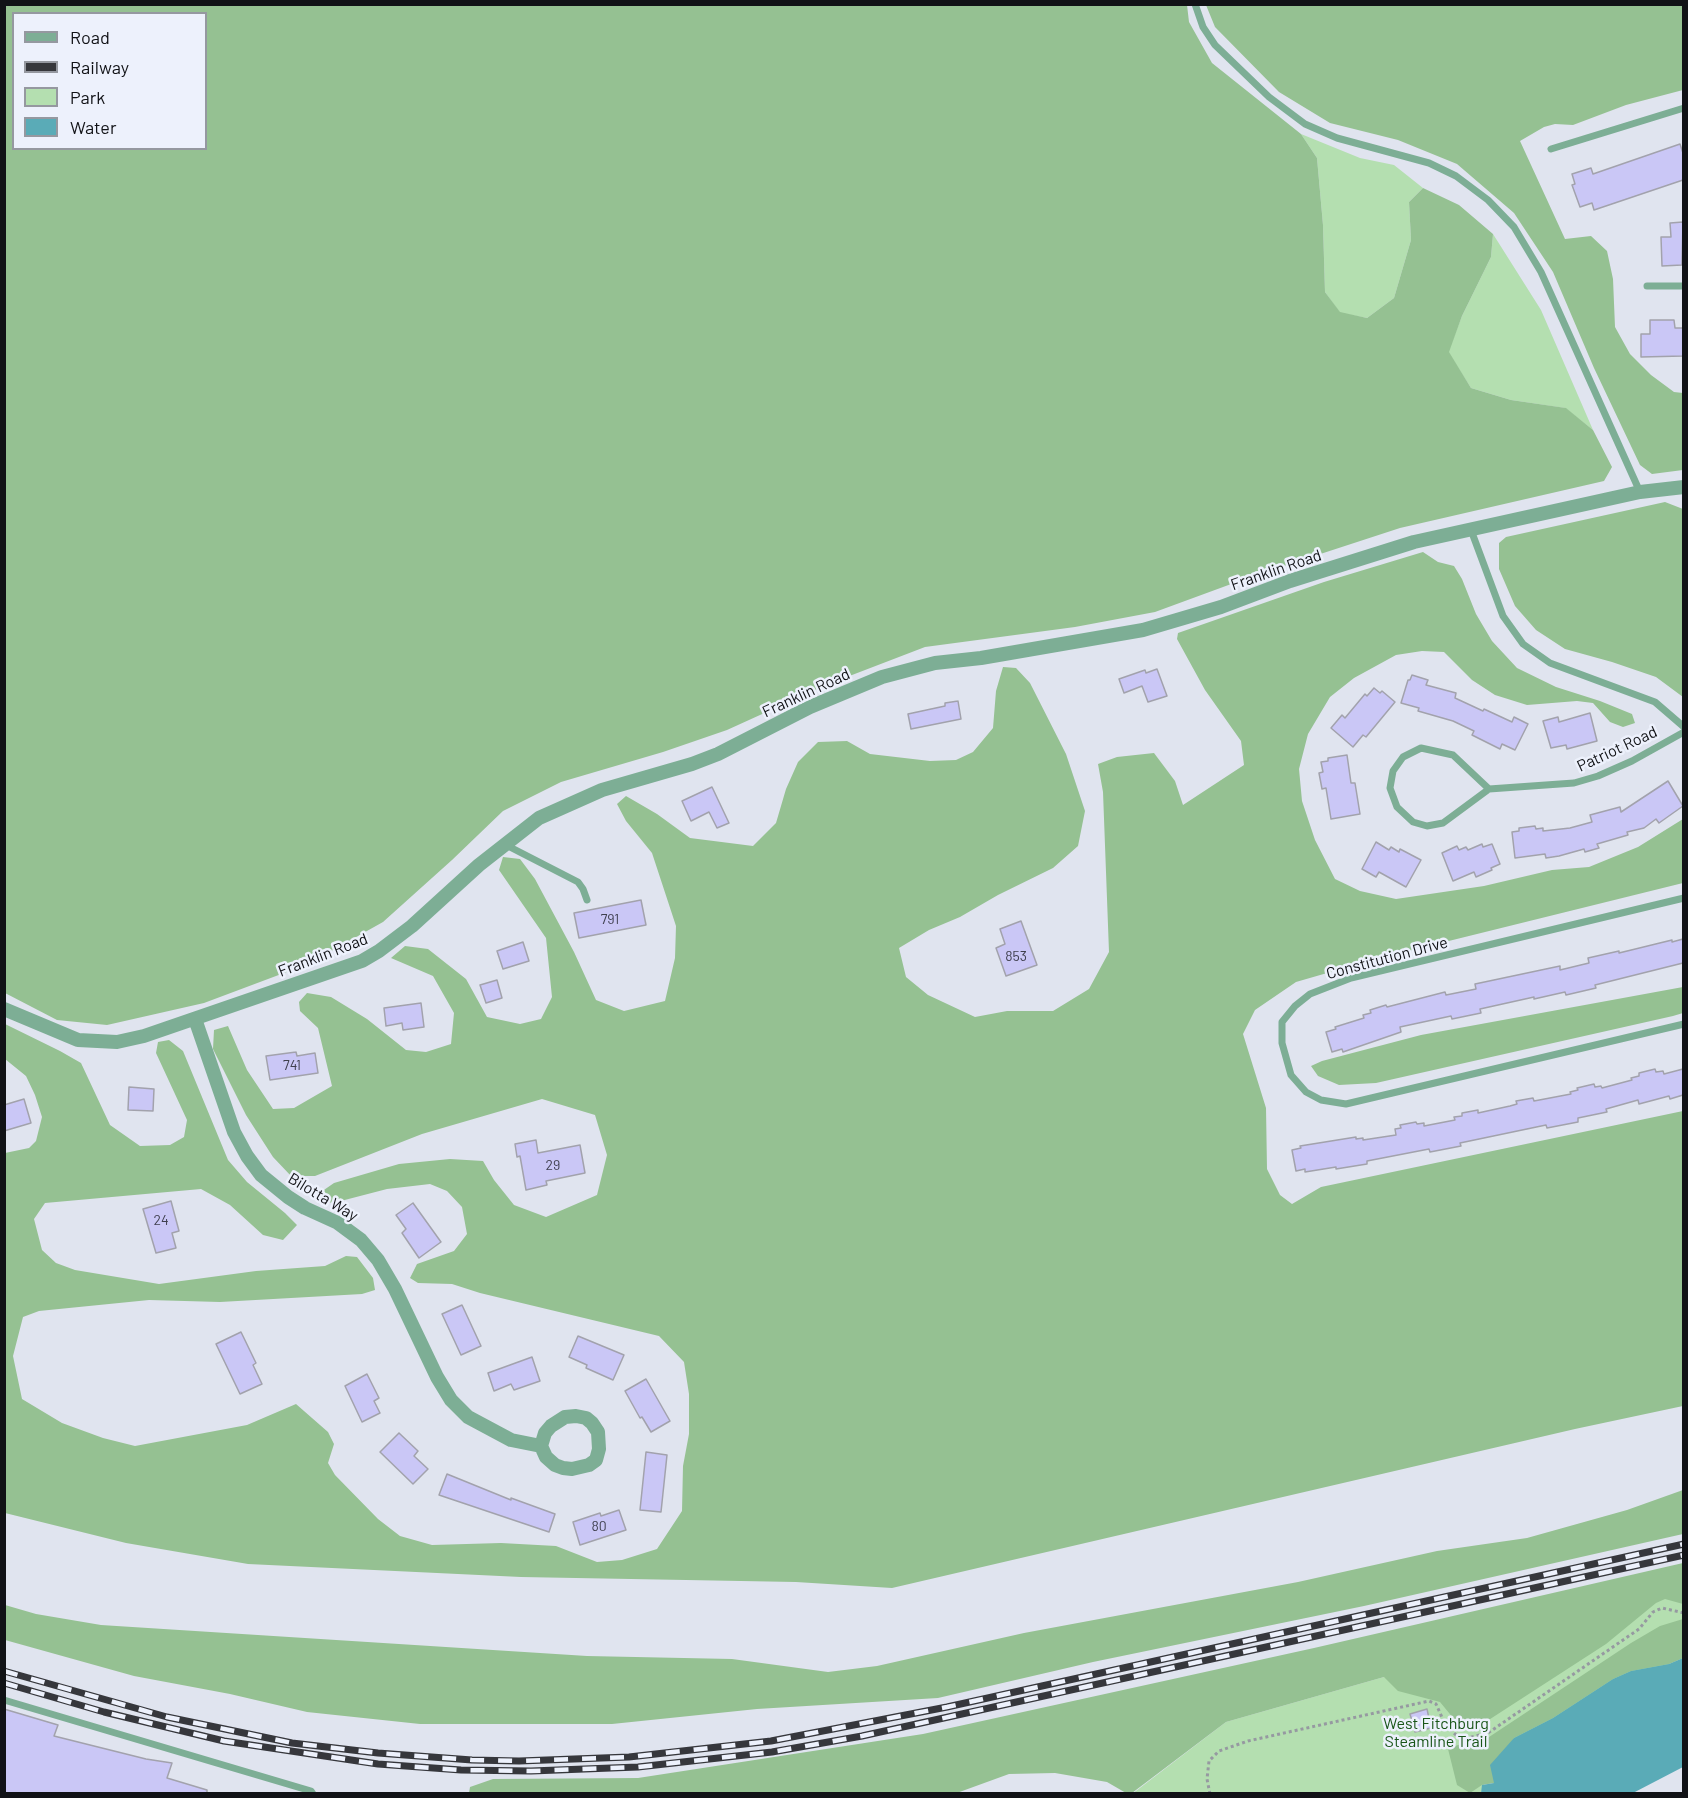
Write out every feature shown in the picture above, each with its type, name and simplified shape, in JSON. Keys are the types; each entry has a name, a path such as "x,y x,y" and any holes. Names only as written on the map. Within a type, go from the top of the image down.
{"street":[{"name":"Franklin Road","path":"4,1009 73,1039 98,1042 124,1041 195,1019 372,956 412,926 504,844 549,813 602,790 692,764 718,754 810,707 882,677 935,663 981,658 1143,630 1414,542 1640,492 1683,487"},
{"name":"Bilotta Way","path":"195,1019 234,1132 261,1175 288,1197 305,1208 338,1223 361,1240 378,1260 395,1289 451,1400 468,1417 511,1440 541,1446"},
{"path":"565,1417 586,1418 592,1423 600,1439 596,1460 589,1465 572,1469 555,1465 546,1457 541,1446 545,1433 565,1417"}],"lane":[{"path":"1195,4 1203,27 1215,45 1269,97 1305,124 1337,138 1429,163 1455,176 1488,200 1514,227 1541,272 1640,492"},
{"path":"1551,149 1683,108"},
{"path":"1647,286 1683,286"},
{"path":"1471,530 1503,616 1523,644 1550,663 1655,702 1683,727"},
{"name":"Patriot Road","path":"1489,789 1574,783 1598,776 1632,761 1683,732"},
{"path":"1421,748 1453,755 1489,789 1443,823 1427,826 1413,822 1397,807 1390,788 1393,771 1403,757 1421,748"},
{"path":"504,844 578,882 586,900"},
{"name":"Constitution Drive","path":"1683,898 1351,978 1310,994 1295,1006 1282,1022 1282,1043 1292,1075 1306,1092 1321,1100 1346,1104 1683,1024"},
{"path":"4,1700 311,1791 313,1794"}],"path":[{"path":"1210,1794 1207,1779 1209,1761 1219,1751 1248,1741 1430,1701 1436,1704 1445,1724 1456,1735 1467,1738 1488,1733 1639,1629 1653,1612 1662,1608 1683,1613"}],"green space":[{"path":"4,5 1187,5 1189,22 1212,63 1301,134 1317,158 1323,225 1325,292 1340,312 1367,318 1394,298 1411,240 1409,202 1423,188 1459,205 1493,234 1491,257 1462,316 1449,352 1471,388 1511,400 1566,408 1593,430 1612,467 1604,481 1400,528 1253,576 1155,612 1075,627 925,647 826,685 727,730 663,752 561,782 503,811 383,922 308,964 204,1003 107,1025 57,1020 5,993"},
{"path":"1206,5 1683,5 1683,90 1626,105 1573,125 1555,124 1544,127 1520,141 1565,239 1591,236 1607,251 1613,279 1615,327 1630,354 1651,375 1674,392 1683,393 1683,470 1652,474 1640,465 1594,368 1553,272 1514,213 1457,164 1398,140 1330,123 1279,92 1215,27"},
{"path":"1301,134 1360,158 1394,165 1423,188 1409,202 1411,240 1394,298 1367,318 1340,313 1325,292 1323,225 1317,158"},
{"path":"1493,234 1541,310 1593,430 1565,408 1511,400 1471,388 1448,352 1462,316 1491,257"},
{"path":"1665,502 1683,509 1683,697 1656,677 1565,649 1536,630 1515,606 1499,569 1499,543 1506,537"},
{"path":"1423,552 1438,562 1454,566 1462,579 1476,614 1492,641 1517,668 1556,687 1632,714 1635,723 1623,727 1610,722 1593,703 1577,701 1527,705 1495,695 1472,680 1444,652 1422,651 1396,655 1354,678 1330,697 1308,734 1299,769 1302,801 1315,840 1335,879 1360,891 1396,899 1484,886 1552,870 1589,867 1638,847 1683,819 1683,883 1372,960 1296,982 1255,1010 1243,1034 1266,1108 1267,1169 1280,1195 1292,1204 1321,1187 1683,1111 1683,1406 1575,1429 892,1588 796,1582 521,1577 248,1564 126,1543 5,1513 5,1153 29,1148 36,1141 42,1117 26,1076 5,1059 5,1024 81,1063 110,1125 140,1146 170,1145 184,1137 187,1120 156,1053 158,1042 169,1040 183,1051 228,1160 247,1182 297,1225 283,1240 263,1235 230,1205 201,1189 45,1203 34,1219 42,1250 56,1263 75,1270 159,1284 256,1271 325,1266 346,1256 357,1257 373,1278 375,1290 362,1294 220,1302 149,1300 39,1311 23,1317 13,1356 22,1399 62,1423 103,1438 135,1446 247,1425 296,1404 328,1432 334,1444 328,1463 335,1475 378,1519 400,1536 432,1545 501,1543 556,1546 597,1562 622,1560 657,1549 682,1511 683,1466 689,1434 689,1394 684,1362 659,1336 480,1293 452,1284 418,1283 410,1278 417,1264 454,1251 467,1234 462,1207 447,1191 430,1184 387,1189 337,1202 324,1203 321,1192 334,1183 399,1164 450,1159 483,1161 494,1180 514,1205 546,1217 597,1195 607,1155 595,1115 542,1099 422,1134 315,1176 291,1176 273,1157 246,1115 213,1049 214,1030 228,1026 247,1070 273,1109 294,1108 332,1086 318,1028 300,1011 299,1002 307,993 331,997 367,1019 406,1050 426,1052 451,1044 454,1013 433,976 391,958 405,946 428,949 466,979 487,1017 520,1024 541,1019 552,997 546,938 499,870 503,857 520,859 535,879 574,952 596,1000 624,1011 665,1001 675,958 676,926 652,853 626,821 617,804 626,796 657,814 690,838 753,846 776,823 786,789 798,762 818,742 847,741 870,754 930,761 956,760 973,752 993,728 996,691 1003,667 1016,668 1030,683 1066,754 1085,811 1078,846 1053,868 960,917 929,930 899,948 906,977 928,995 975,1017 1007,1011 1053,1011 1089,989 1109,952 1103,792 1098,764 1117,757 1154,753 1175,781 1183,805 1244,765 1241,741 1205,690 1177,639 1178,633 1324,582"},
{"path":"1683,987 1683,1013 1376,1083 1339,1085 1318,1076 1311,1066 1322,1061 1421,1035"},
{"path":"1683,1490 1683,1534 1364,1606 1093,1662 938,1698 757,1709 612,1724 420,1724 307,1712 230,1694 134,1676 5,1640 5,1605 36,1614 101,1625 587,1656 732,1659 828,1672 877,1666 1024,1633 1298,1582 1437,1551 1527,1538 1627,1510"},
{"path":"1683,1563 1683,1604 1665,1599 1656,1603 1606,1644 1484,1723 1467,1728 1454,1719 1440,1702 1398,1691 1384,1677 1226,1722 1132,1793 1126,1793 1107,1782 1055,1773 1009,1774 954,1794 469,1793 470,1787 493,1779 638,1778 923,1734 1314,1648"},
{"name":"West Fitchburg Steamline Trail","path":"1683,1583 1683,1658 1669,1664 1483,1785 1481,1793 1132,1794 1226,1722 1384,1677"},
{"path":"1683,1619 1683,1658 1669,1664 1631,1671 1613,1679 1553,1718 1514,1738 1494,1783 1482,1785 1470,1793 1457,1785 1448,1749 1483,1741 1631,1643 1660,1626"}],"water":[{"path":"1683,1658 1683,1767 1633,1793 1481,1793 1482,1785 1494,1783 1490,1765 1514,1738 1553,1718 1613,1679 1631,1671 1669,1664"}],"building":[{"path":"1680,144 1683,153 1683,180 1594,210 1592,203 1580,207 1572,185 1575,184 1572,174 1591,168 1593,174"},
{"path":"1683,222 1682,265 1662,266 1661,237 1671,237 1670,223"},
{"path":"1650,320 1674,320 1675,328 1683,328 1683,356 1641,357 1641,334 1650,334"},
{"path":"1157,669 1167,696 1148,702 1142,686 1124,693 1119,679 1145,670 1146,673"},
{"path":"1412,675 1428,680 1426,685 1456,693 1455,698 1483,711 1484,709 1512,722 1514,717 1528,724 1515,750 1502,744 1500,749 1472,735 1474,731 1453,721 1418,711 1419,708 1401,703 1408,680"},
{"path":"1374,688 1380,693 1382,691 1395,702 1366,737 1363,735 1353,747 1331,728 1342,715 1345,718 1365,694 1367,696"},
{"path":"958,701 961,719 911,729 908,714"},
{"path":"1590,713 1597,741 1567,749 1566,745 1551,748 1543,721 1558,717 1559,722"},
{"path":"1347,755 1351,783 1355,783 1360,814 1331,819 1326,788 1322,789 1319,773 1323,772 1321,762 1328,761 1328,758"},
{"path":"1668,781 1683,806 1659,823 1656,819 1644,828 1597,844 1599,848 1585,852 1584,849 1546,858 1545,854 1515,858 1512,832 1519,831 1519,828 1535,826 1536,829 1543,828 1543,831 1570,828 1592,822 1590,815 1620,807 1621,812"},
{"path":"712,787 729,823 717,828 709,812 691,821 682,801"},
{"path":"1376,842 1389,850 1391,847 1399,852 1400,849 1421,860 1406,887 1379,872 1376,877 1362,869"},
{"path":"1482,844 1483,847 1492,844 1500,864 1476,877 1474,872 1453,881 1442,853 1457,846 1459,850 1466,847 1468,850"},
{"path":"641,900 646,925 579,938 574,913"},
{"path":"1021,921 1037,965 1006,976 996,948 1005,944 1000,929"},
{"path":"1683,939 1683,963 1595,985 1596,988 1566,995 1565,992 1534,999 1534,997 1480,1009 1481,1013 1452,1019 1451,1016 1400,1027 1401,1032 1343,1052 1342,1049 1332,1052 1326,1032 1364,1018 1363,1015 1371,1013 1370,1010 1386,1005 1387,1007 1445,992 1446,995 1476,989 1475,984 1560,966 1560,970 1589,963 1588,958"},
{"path":"523,942 529,961 503,969 497,951"},
{"path":"497,980 502,998 486,1003 480,985"},
{"path":"421,1003 424,1027 403,1030 402,1023 386,1026 384,1008"},
{"path":"296,1052 297,1056 315,1053 318,1073 270,1080 266,1056"},
{"path":"1655,1069 1656,1072 1663,1071 1664,1074 1683,1069 1683,1095 1670,1099 1669,1096 1639,1104 1638,1100 1606,1109 1607,1112 1578,1118 1578,1122 1547,1128 1546,1125 1460,1143 1461,1146 1430,1152 1429,1149 1336,1169 1336,1167 1305,1172 1305,1169 1296,1171 1292,1150 1301,1148 1300,1146 1356,1137 1356,1139 1363,1138 1363,1140 1396,1135 1395,1129 1401,1128 1400,1125 1416,1122 1417,1124 1424,1123 1424,1126 1455,1120 1454,1117 1462,1116 1462,1113 1478,1110 1478,1113 1517,1104 1516,1101 1533,1098 1534,1101 1571,1094 1570,1092 1578,1090 1577,1088 1594,1084 1595,1087 1601,1086 1602,1088 1632,1080 1631,1078 1639,1076 1639,1073"},
{"path":"129,1087 154,1089 153,1111 128,1110"},
{"path":"24,1099 31,1123 4,1131 4,1105"},
{"path":"536,1140 538,1153 580,1145 585,1173 546,1181 547,1185 526,1190 520,1156 517,1157 515,1144"},
{"path":"171,1201 179,1231 172,1233 176,1248 156,1253 143,1209"},
{"path":"413,1203 441,1242 419,1258 402,1233 406,1229 396,1215"},
{"path":"462,1305 481,1346 461,1355 442,1314"},
{"path":"241,1332 256,1363 253,1365 262,1384 240,1394 216,1344"},
{"path":"578,1336 624,1355 613,1380 586,1368 587,1365 569,1357"},
{"path":"532,1357 540,1381 514,1390 511,1384 494,1391 488,1373"},
{"path":"367,1374 379,1398 374,1401 380,1413 362,1422 345,1386"},
{"path":"646,1379 670,1421 651,1432 625,1391"},
{"path":"399,1433 418,1451 414,1456 428,1469 413,1484 380,1452"},
{"path":"646,1452 667,1455 661,1512 640,1510"},
{"path":"447,1474 511,1500 511,1498 555,1514 549,1532 439,1495"},
{"path":"619,1510 626,1530 580,1545 573,1522 600,1513 601,1516"},
{"path":"4,1709 58,1725 54,1736 146,1759 172,1763 167,1778 207,1790 207,1794 4,1794"},
{"path":"1427,1709 1431,1728 1415,1732 1410,1714"}],"railway":[{"path":"4,1671 167,1717 292,1743 378,1753 472,1760 519,1761 629,1757 771,1741 947,1707 1684,1544"},
{"path":"4,1683 104,1712 224,1741 378,1764 461,1770 531,1771 638,1767 772,1752 862,1736 1684,1555"}]}
